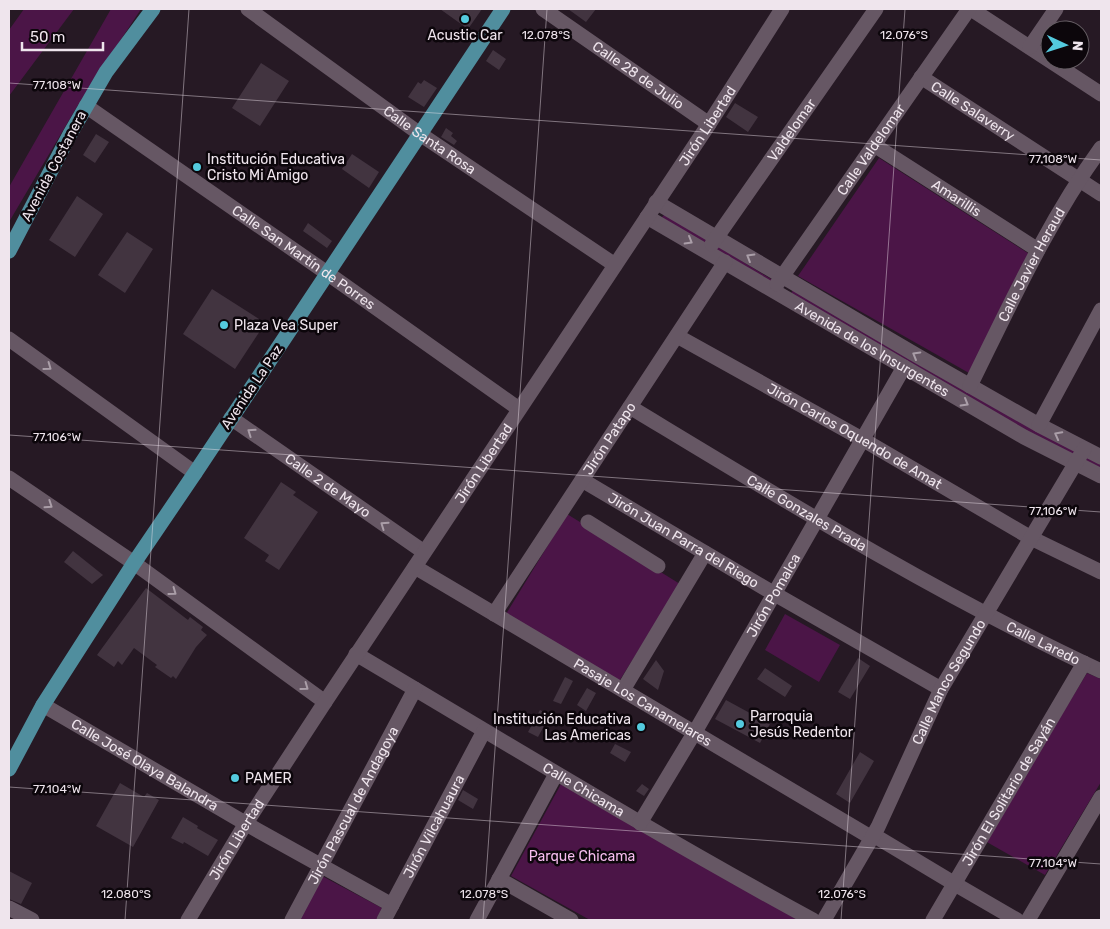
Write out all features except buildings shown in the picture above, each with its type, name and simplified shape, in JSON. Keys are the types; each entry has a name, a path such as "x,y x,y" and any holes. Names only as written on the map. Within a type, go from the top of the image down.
{"main road":[{"name":"Avenida Costanera","path":"9,251 106,72 153,9"},
{"name":"Avenida La Paz","path":"9,769 43,705 134,563 503,9"}],"street":[{"name":"Calle Santa Rosa","path":"248,9 420,134 615,265"},
{"name":"Calle 28 de Julio","path":"543,9 708,124"},
{"name":"Jirón Libertad","path":"188,920 246,823 356,654 647,217 782,9"},
{"name":"Valdelomar","path":"707,251 876,9"},
{"path":"970,9 1101,94"},
{"name":"Calle Valdelomar","path":"772,290 970,9"},
{"path":"1030,47 1056,9"},
{"name":"Calle Salaverry","path":"921,77 1101,194"},
{"name":"Calle San Martín de Porres","path":"86,106 328,273 519,409"},
{"name":"Amarillis","path":"874,145 1038,250"},
{"name":"Calle Javier Heraud","path":"970,386 1038,250 1078,179 1101,148"},
{"name":"Avenida de los Insurgentes","path":"656,202 970,386 1101,457"},
{"name":"Avenida de los Insurgentes","path":"647,217 1024,437 1101,476"},
{"name":"Jirón Patapo","path":"494,614 725,262"},
{"path":"1039,425 1101,310"},
{"name":"Jirón Carlos Oquendo de Amat","path":"677,336 862,439 1031,538 1101,572"},
{"path":"9,339 195,473"},
{"name":"Jirón Pomalca","path":"640,823 904,367"},
{"name":"Calle Gonzales Prada","path":"630,407 816,519 986,613"},
{"name":"Calle 2 de Mayo","path":"231,418 424,552"},
{"name":"Calle Manco Segundo","path":"824,920 876,838 942,689 1084,449"},
{"path":"9,478 134,563 325,702"},
{"name":"Jirón Juan Parra del Riego","path":"582,480 773,593 942,689"},
{"path":"588,522 658,566"},
{"path":"623,690 705,553"},
{"name":"Pasaje Los Canamelares","path":"415,567 1017,920"},
{"name":"Calle Laredo","path":"986,613 1101,671"},
{"name":"Calle Chicama","path":"356,654 722,871 812,920"},
{"name":"Jirón El Solitario de Sayán","path":"933,920 1084,663"},
{"name":"Jirón Pascual de Andagoya","path":"292,920 415,689"},
{"name":"Calle José Olaya Balandra","path":"43,705 392,905"},
{"name":"Jirón Vilcahuaura","path":"384,920 484,731"},
{"path":"477,920 556,774"},
{"path":"1028,920 1101,797"},
{"path":"499,879 571,920"},
{"path":"9,908 32,920"}],"green space":[{"path":"24,9 74,9 9,96 9,30"},
{"path":"111,9 141,9 78,105 9,222 9,187"},
{"path":"879,158 1031,255 969,373 798,276"},
{"path":"665,214 776,282 771,285 660,219"},
{"path":"793,290 1101,458 1101,471 1032,437 789,297"},
{"path":"567,514 680,584 618,683 506,614"},
{"path":"785,614 840,645 819,682 765,650"},
{"path":"1087,673 1101,679 1101,782 1045,875 985,841"},
{"name":"Parque Chicama","path":"561,784 798,920 590,920 511,876"},
{"path":"322,876 382,908 376,920 299,920"}],"place":[{"name":"Acustic Car","path":"465,19"},
{"name":"Institución Educativa Cristo Mi Amigo","path":"197,167"},
{"name":"Plaza Vea Super","path":"224,325"},
{"name":"Parroquia Jesús Redentor","path":"740,724"},
{"name":"Institución Educativa Las Americas","path":"641,727"},
{"name":"PAMER","path":"235,778"}]}
